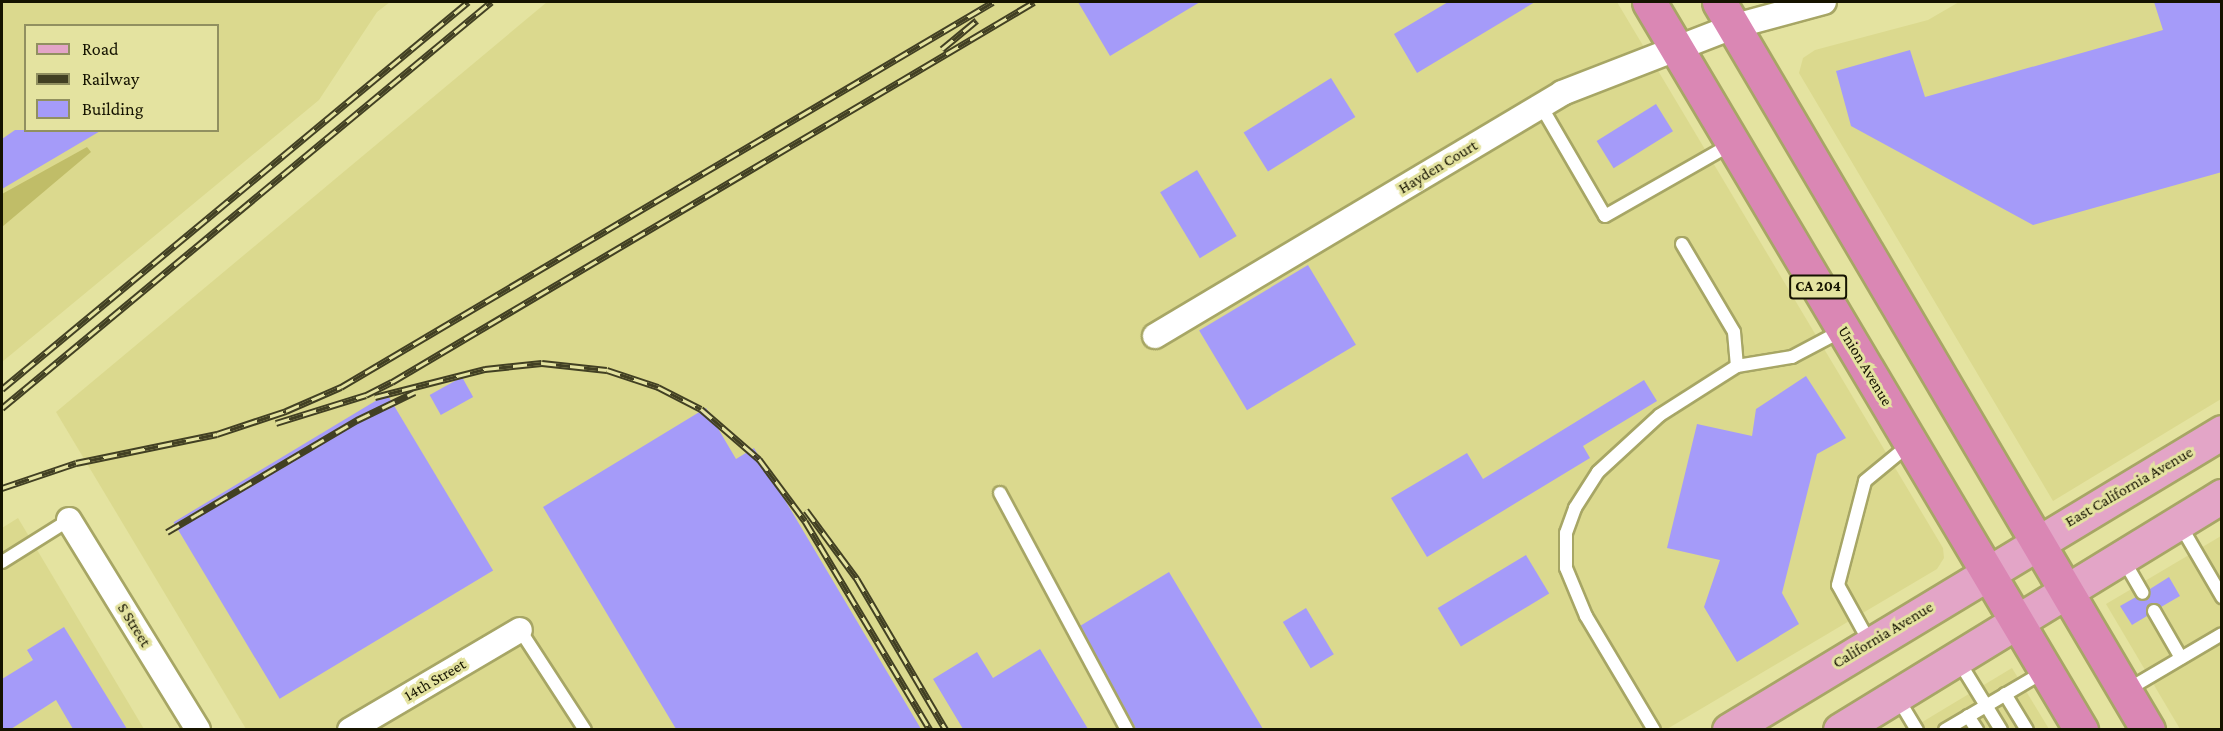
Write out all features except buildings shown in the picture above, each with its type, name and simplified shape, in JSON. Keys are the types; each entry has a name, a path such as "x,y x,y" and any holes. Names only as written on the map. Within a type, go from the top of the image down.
{"highway":[{"name":"Union Avenue","path":"1648,2 2081,729"},
{"path":"1727,14 2148,729"}],"main road":[{"name":"East California Avenue","path":"2037,541 2222,432"},
{"path":"1840,729 2066,593 2134,578 2179,523 2222,496"},
{"name":"California Avenue","path":"1729,729 2037,541"}],"street":[{"name":"Hayden Court","path":"1155,336 1541,106 1596,78 1676,48 1727,14 1824,2"},
{"name":"S Street","path":"69,520 198,729"},
{"name":"14th Street","path":"350,729 520,630"}],"lane":[{"path":"1541,106 1605,216 1733,143"},
{"path":"1682,244 1734,332 1737,366"},
{"path":"1654,729 1586,616 1566,568 1566,532 1575,508 1598,472 1660,415 1737,366 1792,357 1844,330"},
{"path":"1870,643 1838,585 1865,481 1911,443"},
{"path":"1000,493 1127,729"},
{"path":"2,562 69,520"},
{"path":"2179,523 2222,597"},
{"path":"2154,611 2181,658"},
{"path":"520,630 585,729"},
{"path":"2125,691 2222,634"},
{"path":"1957,659 2001,729"},
{"path":"1945,729 2046,670"},
{"path":"2005,694 2027,729"},
{"path":"1896,696 1917,729"},
{"path":"1968,716 1977,729"}],"shaded area":[{"path":"2,2 390,2 377,12 319,100 2,362"},
{"path":"547,2 1617,2 1943,548 1944,558 1937,569 1667,729 246,729 56,412"},
{"path":"1959,2 2221,2 2221,399 2053,501 1799,73 1803,58 1815,50 1928,20"},
{"path":"87,147 91,152 2,227 2,194"},
{"path":"18,518 144,729 2,729 2,528"},
{"path":"2221,536 2221,729 2180,729 2106,604"},
{"path":"2012,668 2049,729 1909,730"}],"railway":[{"path":"2,389 468,2"},
{"path":"2,408 491,2"},
{"path":"2,488 76,463 217,434 286,411 341,387 993,2"},
{"path":"276,423 366,395 392,382 1034,2"},
{"path":"942,49 977,20"},
{"path":"375,397 485,369 542,363 607,370 658,387 701,409 759,459 805,521 930,730"},
{"path":"167,532 357,420 415,392"},
{"path":"806,510 857,579 946,730"}]}
